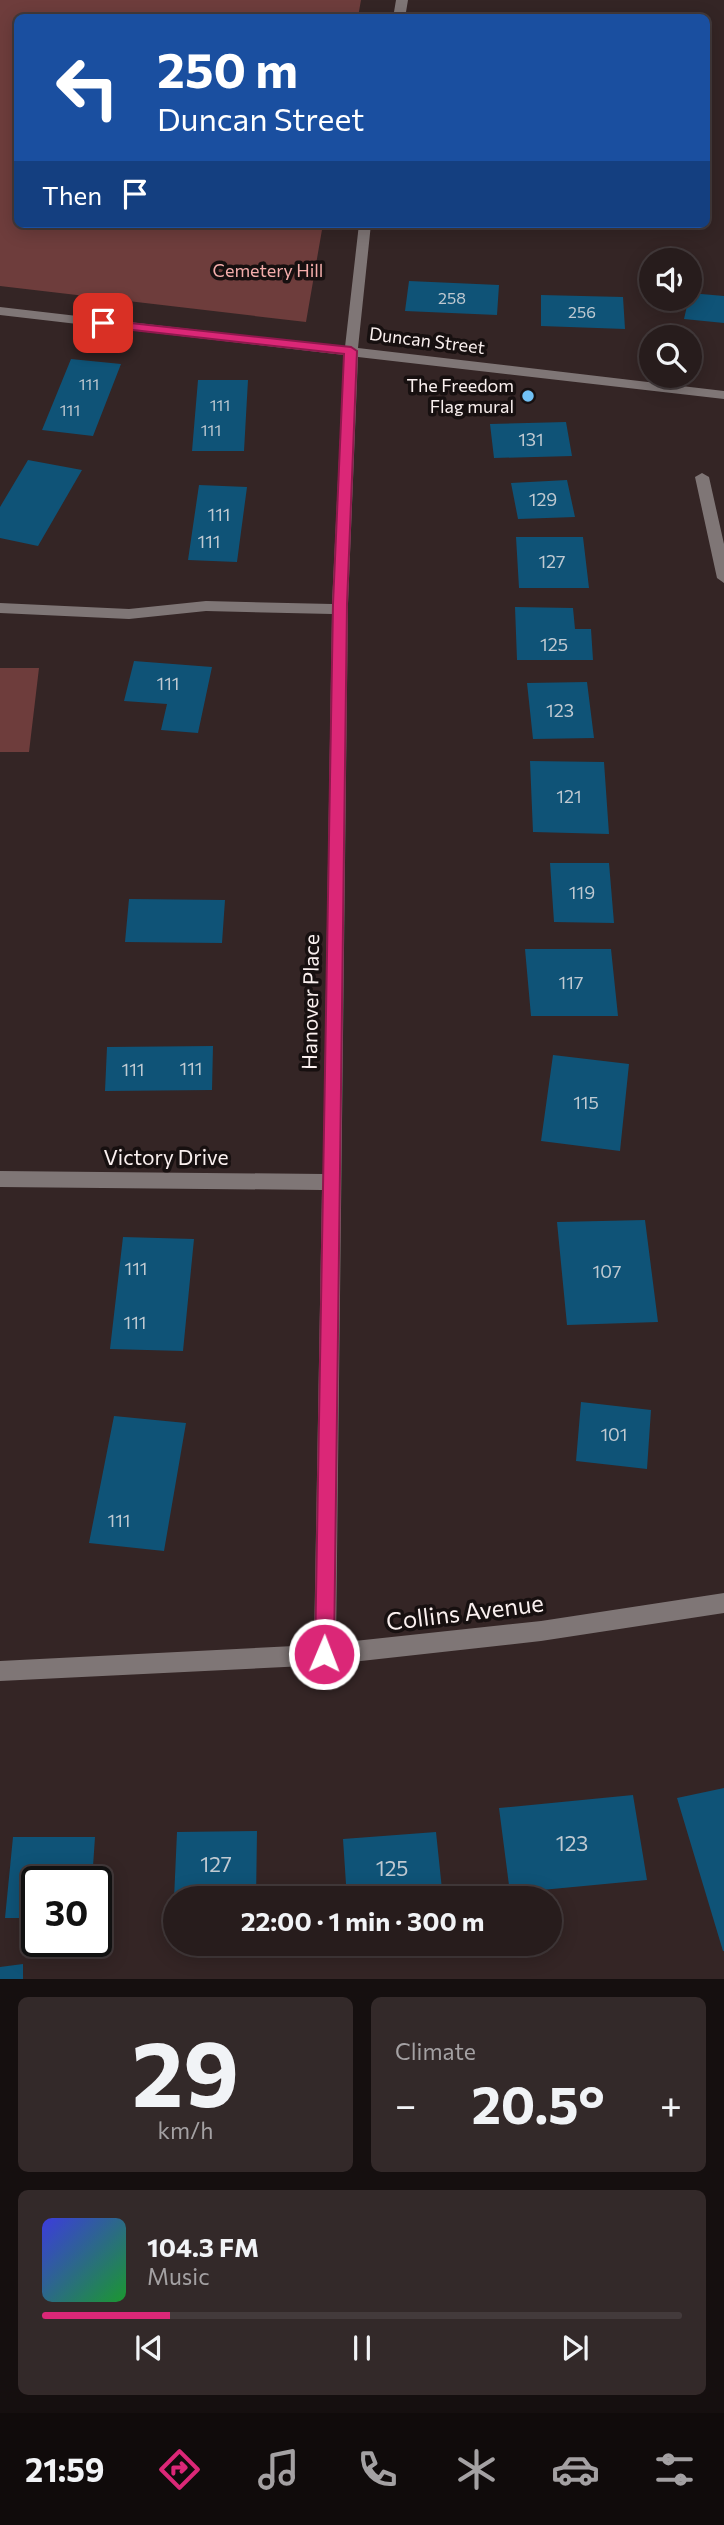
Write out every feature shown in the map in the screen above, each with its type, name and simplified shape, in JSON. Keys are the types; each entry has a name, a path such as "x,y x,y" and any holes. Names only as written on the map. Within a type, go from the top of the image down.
{"street":[{"name":"Hanover Place","path":"324,1654 340,609 351,351 365,228"},
{"name":"Duncan Street","path":"0,311 724,395"},
{"path":"702,477 724,578"},
{"path":"0,608 129,614 206,606 340,609"},
{"name":"Victory Drive","path":"0,1179 331,1182"},
{"name":"Collins Avenue","path":"0,1671 324,1654 431,1645 642,1617 724,1603"}],"green space":[{"name":"Cemetery Hill","path":"0,0 361,0 359,14 14,14 14,228 322,228 306,322 0,286"},
{"path":"0,668 39,668 29,752 0,752"}],"building":[{"path":"409,281 499,285 497,315 405,311"},
{"path":"702,294 724,296 724,323 684,319 686,311 702,311"},
{"path":"541,295 623,297 625,329 541,326"},
{"path":"71,359 121,364 93,436 42,430"},
{"path":"198,380 248,380 244,451 192,451"},
{"path":"566,422 572,456 494,458 490,424"},
{"path":"28,460 82,470 38,546 0,538 0,507"},
{"path":"567,480 575,517 518,519 511,483"},
{"path":"199,485 247,487 237,562 188,560"},
{"path":"516,537 583,537 589,588 519,588"},
{"path":"515,607 573,608 575,629 591,629 593,660 517,660"},
{"path":"134,661 212,667 198,733 161,730 167,704 124,701"},
{"path":"587,682 594,738 533,739 527,683"},
{"path":"530,761 604,762 609,834 533,832"},
{"path":"550,863 609,863 614,923 554,922"},
{"path":"129,899 225,900 222,943 125,942"},
{"path":"525,949 611,949 618,1016 531,1016"},
{"path":"213,1046 212,1090 105,1091 107,1047"},
{"path":"553,1055 629,1064 620,1151 541,1141"},
{"path":"645,1220 658,1322 567,1325 557,1222"},
{"path":"123,1237 194,1239 183,1351 110,1349"},
{"path":"581,1402 651,1410 647,1469 576,1461"},
{"path":"114,1416 186,1423 164,1551 89,1543"},
{"path":"724,1788 724,1951 723,1951 677,1798"},
{"path":"633,1795 647,1880 562,1888 509,1886 499,1808"},
{"path":"257,1831 256,1886 175,1886 177,1832"},
{"path":"436,1832 442,1886 346,1886 343,1839"},
{"path":"13,1837 95,1837 93,1866 21,1866 21,1918 5,1918"},
{"path":"23,1964 23,1979 0,1979 0,1967"}],"place":[{"name":"The Freedom Flag mural","path":"528,396"}],"route":[{"path":"103,323 351,351 340,604 324,1654"}]}
